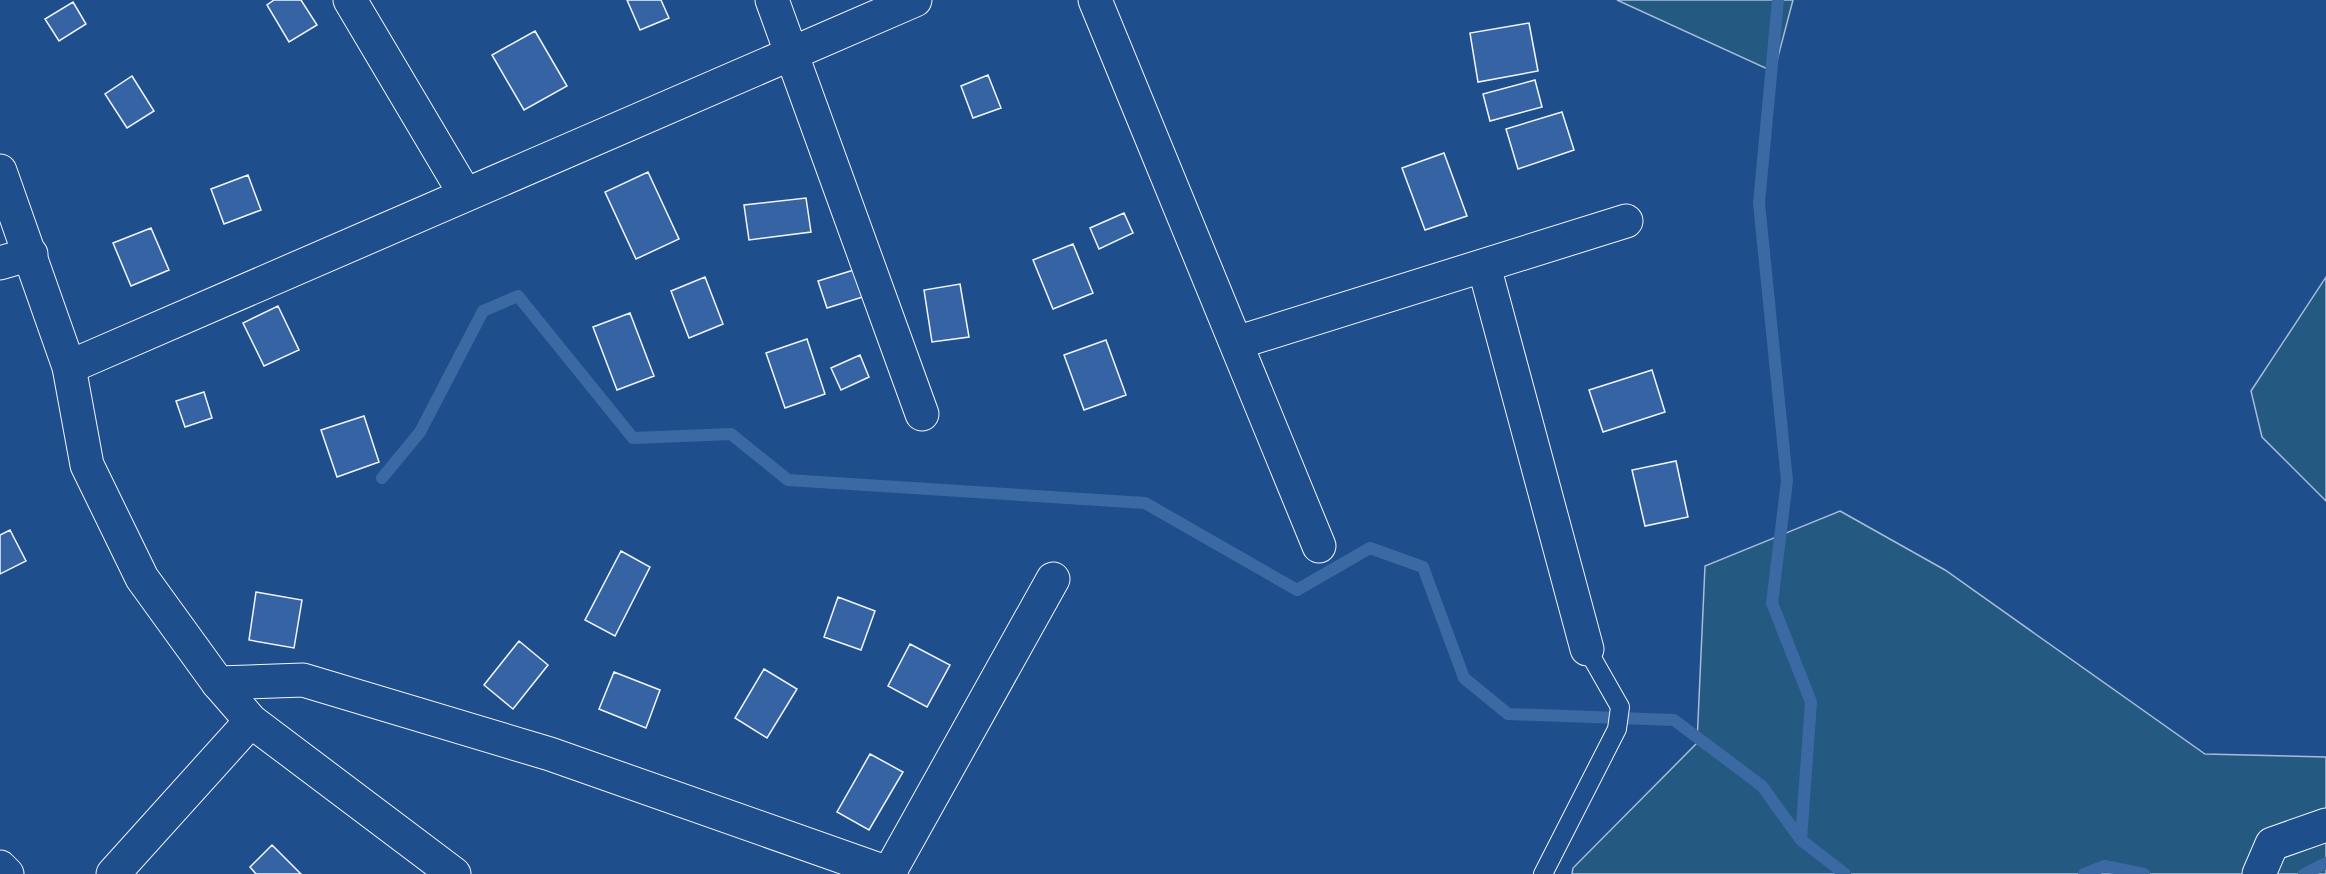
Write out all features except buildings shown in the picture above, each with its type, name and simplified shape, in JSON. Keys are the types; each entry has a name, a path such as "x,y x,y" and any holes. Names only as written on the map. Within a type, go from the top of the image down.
{"street":[{"path":"350,0 465,194"},
{"path":"772,0 922,414"},
{"path":"69,367 915,0"},
{"path":"1095,0 1319,546"},
{"path":"0,171 69,367 87,465 142,578 218,683 251,721 454,874"},
{"path":"1236,343 1626,221"},
{"path":"0,263 31,254"},
{"path":"1484,266 1587,649"},
{"path":"218,683 303,680 550,754 890,874 1053,579"},
{"path":"113,874 251,721"},
{"path":"2259,872 2272,844 2326,825"},
{"path":"0,867 7,874"}],"lane":[{"path":"1543,874 1617,729 1620,707 1587,649"}],"shaded area":[{"path":"1617,0 1793,0 1774,72"},
{"path":"2326,277 2326,501 2262,437 2251,391"},
{"path":"1840,511 1945,570 2205,754 2326,757 2326,874 1572,874 1573,868 1697,743 1705,566"}],"waterway":[{"path":"1778,0 1759,203 1787,481 1772,603 1811,702 1801,840"},
{"path":"382,478 420,432 483,311 518,296 633,438 731,434 788,480 1145,503 1297,590 1370,548 1423,567 1464,678 1508,714 1674,720 1762,786 1801,840 1845,874"},
{"path":"2304,874 2326,863"},
{"path":"2084,874 2104,866 2144,874"}]}
